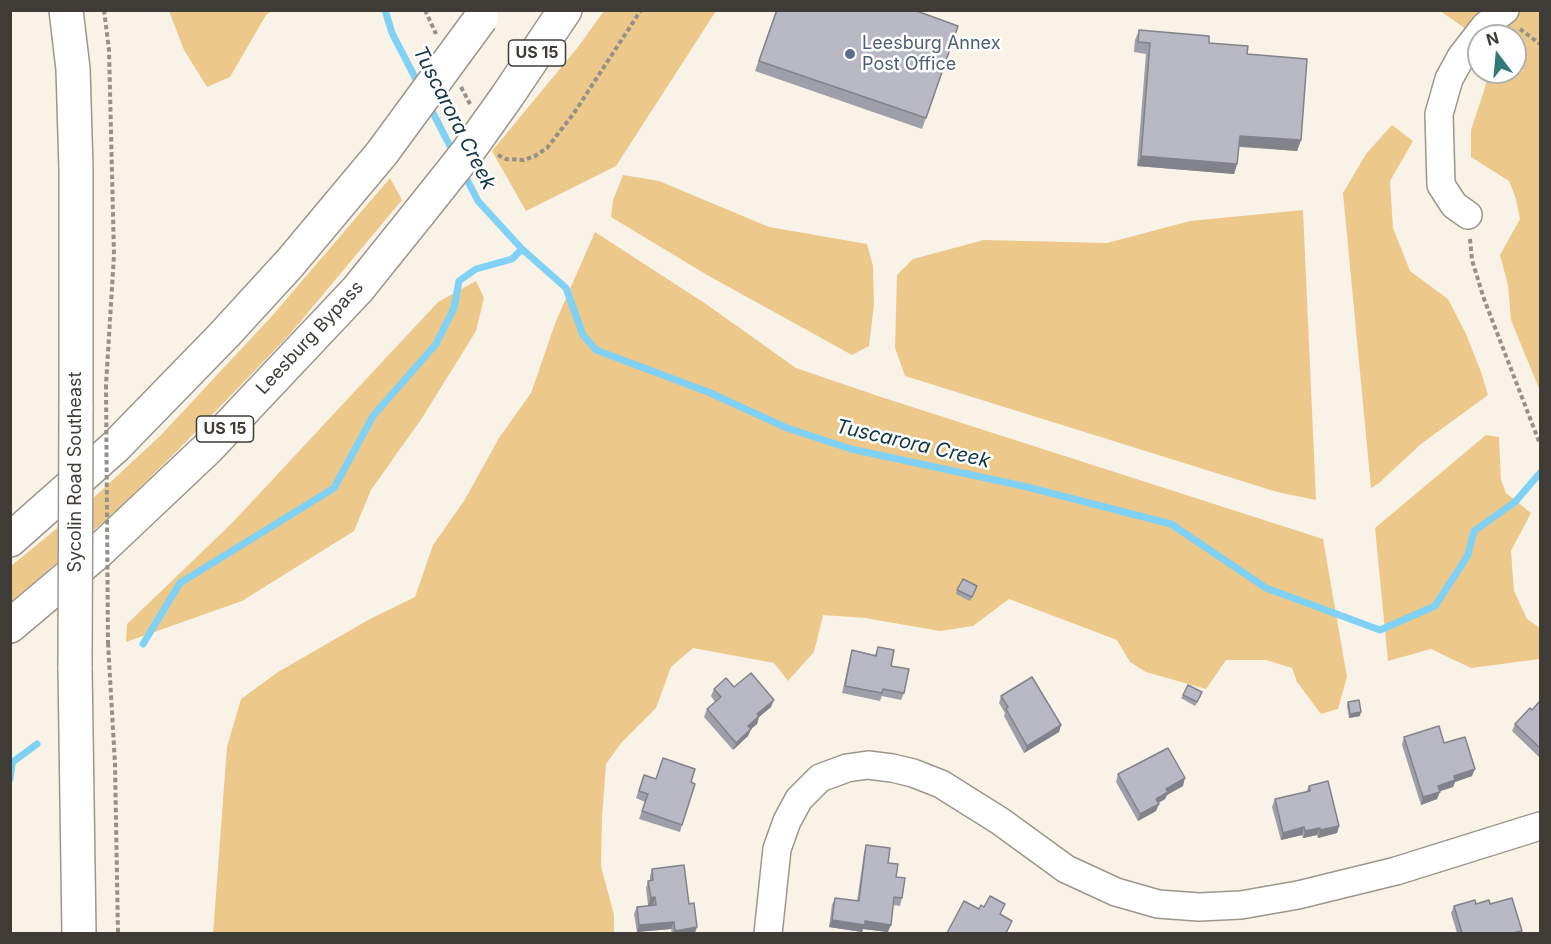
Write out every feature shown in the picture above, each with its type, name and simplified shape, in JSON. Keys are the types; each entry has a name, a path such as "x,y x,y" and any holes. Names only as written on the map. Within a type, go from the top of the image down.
{"main road":[{"name":"Sycolin Road Southeast","path":"66,10 73,69 76,169 75,667 79,933"},
{"name":"Leesburg Bypass","path":"10,626 99,551 208,448 358,289 466,154 565,10"},
{"path":"10,540 115,447 290,263 382,153 484,14"}],"street":[{"path":"1467,215 1454,205 1441,185 1439,114 1449,79 1470,44 1485,26 1510,18"},
{"path":"768,933 777,849 788,820 799,800 820,778 847,768 868,765 914,773 941,784 1000,821 1066,869 1116,892 1158,904 1199,907 1240,905 1298,895 1396,871 1540,826"}],"path":[{"path":"105,10 109,50 114,255 106,385 108,642 115,764 118,933"},
{"path":"1510,18 1540,44"},
{"path":"1467,215 1472,260 1484,299 1540,444"}],"shaded area":[{"path":"169,11 272,11 266,15 230,77 207,87 184,50"},
{"path":"604,11 716,11 616,166 526,211 492,151 578,47"},
{"path":"1440,11 1540,11 1540,391 1511,320 1508,285 1500,255 1520,219 1516,199 1509,181 1471,157 1471,130 1486,84 1527,84 1527,24 1467,24 1467,30"},
{"path":"1392,125 1413,141 1390,181 1393,228 1410,271 1448,299 1466,334 1488,395 1421,444 1371,488 1343,193 1366,154"},
{"path":"623,175 659,181 769,227 867,244 873,266 874,305 869,346 852,355 707,275 611,217 613,200"},
{"path":"390,178 402,200 290,334 118,509 11,603 11,566 88,503 161,435 272,316"},
{"path":"1303,210 1316,500 1277,492 905,376 895,348 897,275 913,259 984,240 1107,243 1190,221"},
{"path":"595,232 706,304 796,368 1323,539 1347,677 1338,709 1321,714 1297,682 1292,668 1266,660 1226,660 1206,689 1146,672 1130,662 1117,640 1009,599 973,626 940,631 865,618 823,615 814,652 788,681 774,663 693,648 671,667 656,708 622,742 606,764 601,866 614,915 614,933 213,934 227,747 241,699 278,672 370,619 415,597 433,545 464,501 499,438 531,393 556,321"},
{"path":"476,281 484,298 476,331 422,418 371,490 354,531 242,601 126,642 127,624 233,522 438,302"},
{"path":"1486,435 1499,437 1501,480 1506,493 1531,513 1511,551 1514,591 1527,619 1540,628 1540,659 1471,668 1431,649 1388,661 1375,528"}],"building":[{"path":"777,10 914,10 958,26 926,118 759,61"},
{"path":"1139,30 1209,36 1209,43 1248,46 1247,54 1307,59 1301,140 1240,136 1237,164 1141,156 1150,43 1138,42"},
{"path":"963,579 977,586 972,597 957,590"},
{"path":"878,647 894,650 891,666 909,669 904,693 883,689 882,693 845,686 852,650 876,656"},
{"path":"751,673 774,700 757,714 759,716 748,726 751,729 736,743 707,709 721,697 714,689 726,678 734,687"},
{"path":"1032,677 1061,725 1027,746 1001,696"},
{"path":"1188,685 1202,692 1197,702 1183,695"},
{"path":"1359,700 1361,712 1350,714 1348,702"},
{"path":"1540,701 1540,748 1515,724"},
{"path":"1439,726 1444,743 1465,737 1475,769 1454,776 1455,780 1438,786 1440,792 1423,797 1404,737"},
{"path":"1168,748 1185,778 1166,789 1168,792 1156,799 1159,804 1140,814 1118,774"},
{"path":"663,758 695,769 691,782 695,784 682,825 642,811 648,794 639,791 644,775 656,779"},
{"path":"1328,781 1339,826 1305,831 1304,827 1283,833 1275,799 1310,791 1309,786"},
{"path":"866,845 890,848 888,863 898,864 896,877 905,878 902,898 894,897 891,925 865,921 865,925 832,920 835,898 859,901"},
{"path":"684,865 689,904 694,903 697,927 675,931 674,922 639,925 637,907 656,905 655,897 651,898 648,881 653,880 652,869"},
{"path":"990,896 1005,904 1000,914 1012,921 1006,933 947,933 964,901 979,909 981,905 984,907"},
{"path":"1512,898 1522,931 1462,933 1454,906 1475,900 1476,904 1489,900 1490,904"}],"waterway":[{"name":"Tuscarora Creek","path":"385,10 392,33 420,87"},
{"name":"Tuscarora Creek","path":"429,105 454,154"},
{"name":"Tuscarora Creek","path":"463,172 478,201 522,249 566,288 583,335 596,350 708,392 787,428 851,449 1023,486 1171,524 1266,588 1380,630 1435,606 1468,555 1474,531 1515,502 1540,473"},
{"path":"143,644 180,583 334,488 373,416 436,344 454,308 459,281 476,269 512,259 522,249"},
{"path":"10,764 37,744"},
{"path":"10,779 12,764"}],"place":[{"name":"Leesburg Annex Post Office","path":"850,54"}]}
